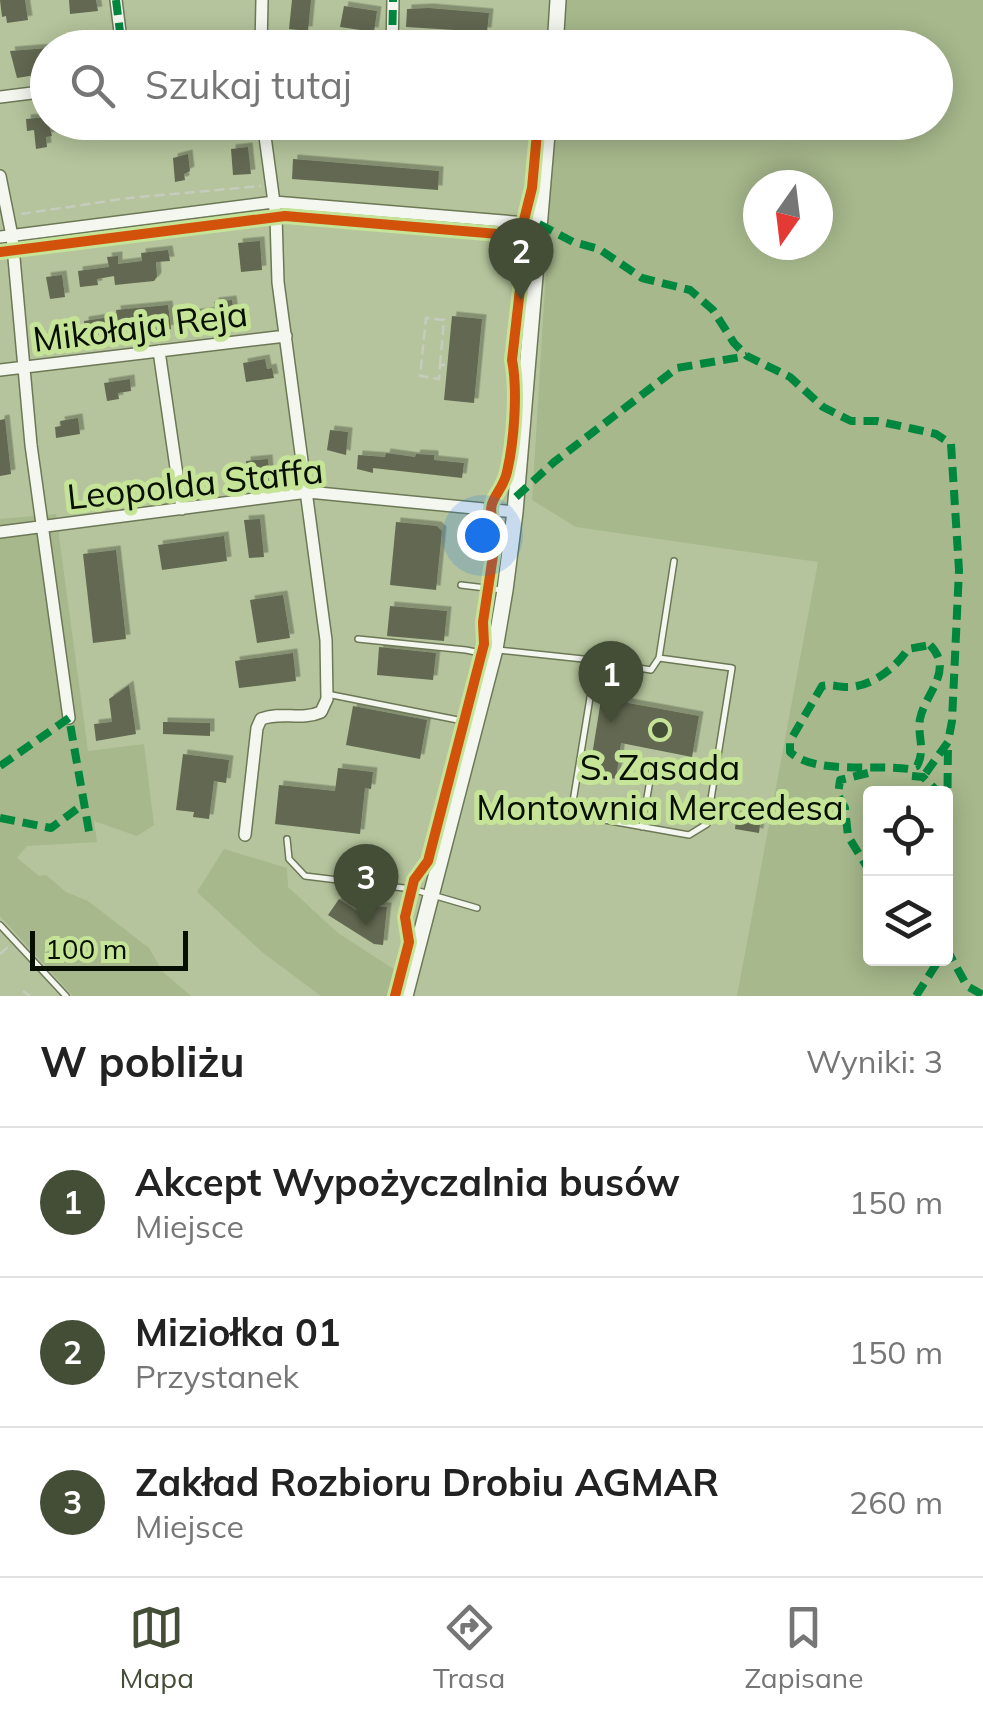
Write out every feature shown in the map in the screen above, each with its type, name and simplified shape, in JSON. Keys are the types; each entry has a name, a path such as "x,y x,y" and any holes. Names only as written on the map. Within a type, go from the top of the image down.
{"street":[{"path":"116,0 120,30"},
{"path":"261,30 262,0"},
{"path":"392,30 393,0"},
{"path":"556,30 558,0"},
{"path":"0,97 30,93"},
{"path":"245,835 261,719 273,715 308,718 321,712 327,694 326,640 278,282 274,202 265,140"},
{"path":"406,996 494,653 505,590 546,140"},
{"path":"0,176 42,526 70,718"},
{"path":"6,236 274,202 539,224"},
{"name":"Mikołaja Reja","path":"0,370 286,336"},
{"path":"159,351 182,509"},
{"name":"Leopolda Staffa","path":"0,532 308,492 514,512"}],"lane":[{"path":"468,540 511,544"},
{"path":"358,639 650,670 658,658 674,560"},
{"path":"461,585 505,590"},
{"path":"596,662 571,814 688,835 707,824 732,668 658,658"},
{"path":"327,694 476,723"},
{"path":"642,827 652,768"},
{"path":"288,839 289,859 305,876 433,894 478,908"},
{"path":"0,925 66,996"}],"path":[{"path":"426,318 444,320 440,365 439,379 420,376 426,318"},
{"path":"440,365 447,365"},
{"path":"0,954 10,945"},
{"path":"23,992 30,996"}],"green space":[{"path":"565,0 983,0 983,996 737,996 818,562 576,527 532,500 554,140 953,140 953,30 562,30"},
{"path":"56,514 88,751 144,744 154,825 137,836 94,821 97,842 27,846 17,858 39,876 46,875 66,892 88,901 149,948 163,972 191,996 73,996 0,916 0,519"},
{"path":"224,849 287,868 288,887 338,933 395,970 390,996 321,996 262,952 197,892"}],"building":[{"path":"0,0 25,0 28,20 7,23 6,16 2,17"},
{"path":"69,0 96,0 98,11 70,14"},
{"path":"292,0 311,0 308,30 289,29"},
{"path":"344,6 377,11 374,30 340,27"},
{"path":"407,9 489,13 487,30 406,27"},
{"path":"30,49 30,76 17,78 10,51"},
{"path":"35,140 46,140 47,147 36,149"},
{"path":"248,147 251,174 233,175 231,149"},
{"path":"188,154 190,171 184,174 185,180 175,182 173,158"},
{"path":"293,159 439,171 438,190 292,179"},
{"path":"260,241 262,270 241,272 238,243"},
{"path":"168,250 170,261 156,262 154,281 115,285 114,276 97,279 98,285 80,287 78,271 109,267 107,257 118,256 118,264 142,261 141,253"},
{"path":"62,275 65,297 50,299 46,277"},
{"path":"232,300 234,314 222,316 223,324 191,328 189,314 215,311 214,302"},
{"path":"168,305 171,329 152,332 151,324 86,337 84,321 117,316 116,310"},
{"path":"452,316 482,319 474,403 444,400"},
{"path":"265,359 274,378 246,382 243,363"},
{"path":"130,379 131,391 118,393 119,399 107,401 104,383"},
{"path":"78,418 80,434 56,438 55,427 61,426 60,421"},
{"path":"5,419 11,474 0,476 0,420"},
{"path":"330,430 348,432 346,455 327,450"},
{"path":"386,453 434,455 434,460 464,463 462,478 357,469 358,455 385,457"},
{"path":"268,459 270,482 248,484 246,461"},
{"path":"260,519 264,557 249,558 244,520"},
{"path":"396,522 437,526 442,531 436,590 390,585"},
{"path":"224,536 227,561 162,570 158,545"},
{"path":"116,550 126,639 93,643 83,554"},
{"path":"283,595 290,638 257,643 250,600"},
{"path":"390,606 447,611 444,641 387,636"},
{"path":"379,647 436,653 433,680 377,675"},
{"path":"293,653 296,681 239,688 235,661"},
{"path":"605,675 625,678 624,684 631,685 628,703 699,716 692,757 621,743 616,779 589,774"},
{"path":"129,685 136,734 96,741 94,724 112,722 109,699"},
{"path":"353,706 427,720 420,759 346,745"},
{"path":"163,722 210,723 210,736 163,734"},
{"path":"183,754 229,760 226,783 214,781 209,819 176,810"},
{"path":"338,768 373,772 371,789 365,788 360,834 275,824 279,785 335,791"},
{"path":"737,812 761,816 759,833 735,829"},
{"path":"339,899 365,916 372,906 387,907 383,945 374,944 328,915"}],"marked path":[{"path":"116,0 120,30"},
{"path":"392,30 393,0"},
{"path":"539,224 573,242 599,249 642,278 690,290 713,310 747,356 790,377 823,407 851,421 877,421 936,434 951,444 959,570 952,721 948,742 923,777"},
{"path":"516,497 554,462 677,368 747,356"},
{"path":"930,645 940,664 920,719 921,754 917,766 830,766 814,764 790,752 790,741 822,686 864,684 889,670 908,649 930,645"},
{"path":"0,766 69,718 90,837"},
{"path":"947,876 948,742"},
{"path":"863,861 848,836 845,808 838,795 840,780 868,773"},
{"path":"912,776 923,777 932,786"},
{"path":"0,818 51,828 85,803"},
{"path":"953,961 967,986 983,995"},
{"path":"916,996 935,966"}],"cycle path":[{"path":"395,996 409,942 405,917 414,880 428,861 484,644 483,622 497,529 491,511 507,472 513,432 512,360 525,245 522,228 532,188 536,140"},
{"path":"0,252 285,216 522,236"}],"place":[{"name":"Miziołka 01","path":"521,300"},
{"name":"Akcept Wypożyczalnia busów","path":"611,723"},
{"name":"S. Zasada Montownia Mercedesa","path":"660,730"},
{"name":"Zakład Rozbioru Drobiu AGMAR","path":"366,926"}]}
